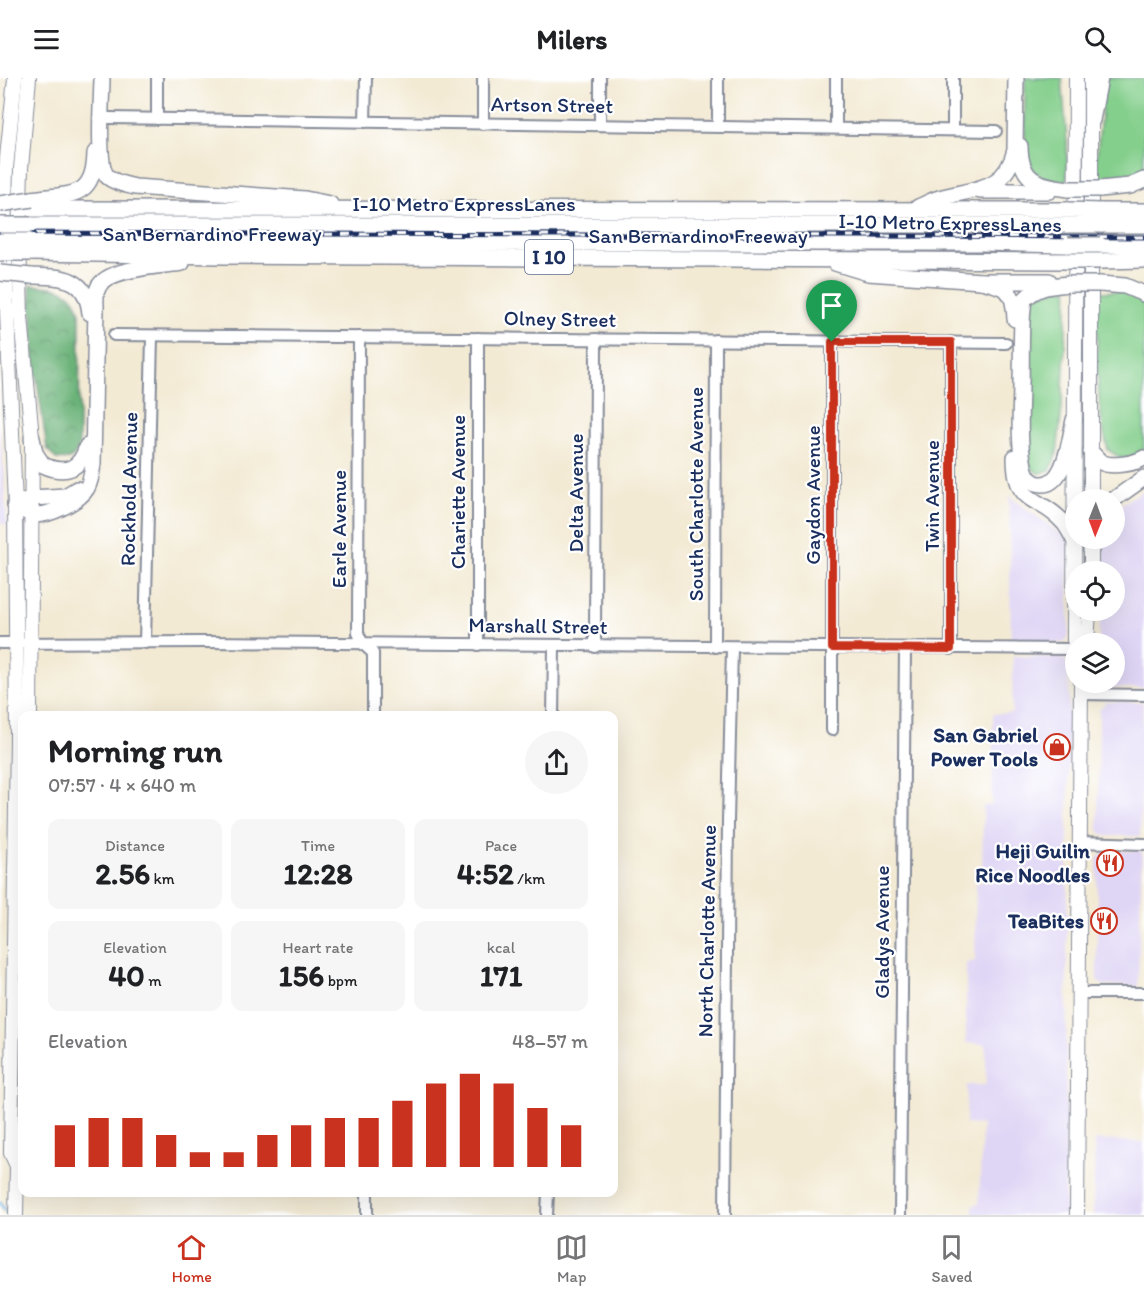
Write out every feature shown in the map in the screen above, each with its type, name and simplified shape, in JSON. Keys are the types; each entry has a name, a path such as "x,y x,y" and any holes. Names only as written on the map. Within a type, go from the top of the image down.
{"highway":[{"path":"0,204 32,204 74,193 88,185 93,177 95,166 96,78"},
{"path":"102,78 101,163 107,177 114,181 135,187 305,199 365,210"},
{"path":"1018,78 1020,155 1030,178 1045,186 1068,189 1144,191"},
{"path":"978,191 990,186 1000,177 1012,160 1016,135 1018,78"},
{"path":"1092,120 1100,78"},
{"path":"1100,189 1130,186 1144,180"},
{"path":"913,209 937,199 978,191 1068,189"},
{"name":"San Bernardino Freeway","path":"0,209 32,204 365,210 913,209 1068,218"},
{"path":"1100,218 1144,211"},
{"name":"I-10 Metro ExpressLanes","path":"0,225 1068,218 1100,218 1144,225"},
{"name":"I-10 Metro ExpressLanes","path":"0,241 31,247 403,243 982,243 1068,253"},
{"path":"1100,253 1144,246"},
{"name":"San Bernardino Freeway","path":"0,253 31,247 223,256 821,258 1100,253 1144,260"},
{"path":"15,505 32,514 48,513 71,502 88,487 92,475 98,288 111,276 122,272 223,256"},
{"path":"821,258 868,273 981,281 1047,281 1069,284"},
{"path":"0,273 69,279 88,297 90,313 87,446 84,476 77,489 65,496 32,498 15,505"},
{"path":"981,281 1005,288 1013,299 1015,315 1015,465 1019,486 1029,499 1055,515 1065,525"},
{"path":"1100,284 1144,281"},
{"path":"1074,420 1062,470 1054,480 1036,483 1029,477 1022,458 1020,429 1024,300 1035,290 1047,286 1069,284 1125,285 1144,294"},
{"path":"32,438 35,453 43,465 58,470 72,469 80,463 87,446"},
{"path":"1091,452 1106,464 1136,463 1144,458"},
{"path":"1125,491 1144,478"}],"main road":[{"path":"15,78 6,168 4,238 15,505 30,711"},
{"path":"21,711 23,642 32,514 32,438 21,316 19,238 21,168 29,78"},
{"path":"1074,489 1076,78"},
{"path":"1091,78 1091,489"},
{"path":"1074,549 1074,633"},
{"path":"1077,1215 1081,693"},
{"path":"18,881 17,1082 11,1153 18,1159"},
{"path":"16,1215 18,1182"}],"street":[{"path":"157,78 157,119"},
{"path":"366,78 366,122"},
{"path":"483,78 483,124"},
{"path":"600,78 600,125"},
{"path":"718,78 718,126"},
{"path":"836,78 836,127"},
{"path":"953,78 953,129"},
{"name":"Artson Street","path":"108,118 996,131"},
{"name":"Olney Street","path":"114,336 1006,343"},
{"name":"Rockhold Avenue","path":"145,642 152,336"},
{"name":"Earle Avenue","path":"359,337 358,633 363,644 373,653 373,711"},
{"name":"Chariette Avenue","path":"478,338 478,645"},
{"name":"Delta Avenue","path":"595,646 596,339"},
{"name":"South Charlotte Avenue","path":"715,647 716,340"},
{"name":"Gaydon Avenue","path":"831,730 832,342"},
{"name":"Twin Avenue","path":"951,342 951,649"},
{"name":"Marshall Street","path":"0,643 145,642 1065,650"},
{"path":"553,711 554,646"},
{"name":"North Charlotte Avenue","path":"724,1215 732,648"},
{"name":"Gladys Avenue","path":"900,1215 905,649"},
{"path":"1125,693 1144,695"},
{"path":"1079,842 1144,844"},
{"path":"1079,993 1144,993"},
{"path":"367,1197 367,1215"},
{"path":"547,1215 548,1197"}],"shaded area":[{"path":"0,422 7,526 0,522"},
{"path":"1144,490 1144,688 1125,688 1125,633 1099,633 1100,621 1125,621 1125,561 1100,561 1101,549 1125,549 1125,502"},
{"path":"1009,496 1065,537 1065,549 1068,549 1068,561 1065,561 1065,621 1069,621 1069,633 1065,633 1065,641 1062,643 1011,642"},
{"path":"1013,656 1062,658 1065,660 1065,693 1069,695 1065,1215 973,1215 973,1205 979,1204 982,1125 966,1124 967,1085 986,1085 986,1044 966,1043 966,963 975,961 976,883 982,882 983,806 992,805 993,714 1012,713"},
{"path":"1106,702 1143,702 1140,836 1106,836 1098,829 1099,710"},
{"path":"1105,851 1142,851 1138,986 1104,985 1097,979 1097,859"},
{"path":"1095,1140 1144,1142 1144,1215 1093,1215"}],"green space":[{"path":"1025,78 1062,78 1067,143 1067,181 1042,177 1030,165 1025,128"},
{"path":"1105,78 1144,78 1144,171 1133,179 1097,180 1097,155"},
{"path":"30,285 54,288 68,293 77,304 80,313 79,447 73,457 64,460 56,459 47,449 34,360"},
{"path":"1068,288 1062,407 1057,453 1050,470 1039,474 1030,467 1027,457 1028,304 1036,293"},
{"path":"1124,291 1136,296 1144,306 1144,448 1140,454 1122,459 1108,450 1100,411 1097,331 1098,292"}],"waterway":[{"path":"0,1203 9,1215"}],"railway":[{"path":"0,233 1144,237"}],"place":[{"name":"San Gabriel Power Tools","path":"1057,747"},
{"name":"Heji Guilin Rice Noodles","path":"1110,863"},
{"name":"TeaBites","path":"1104,921"}],"route":[{"path":"832,342 951,342 951,649 832,648 832,342"}]}
